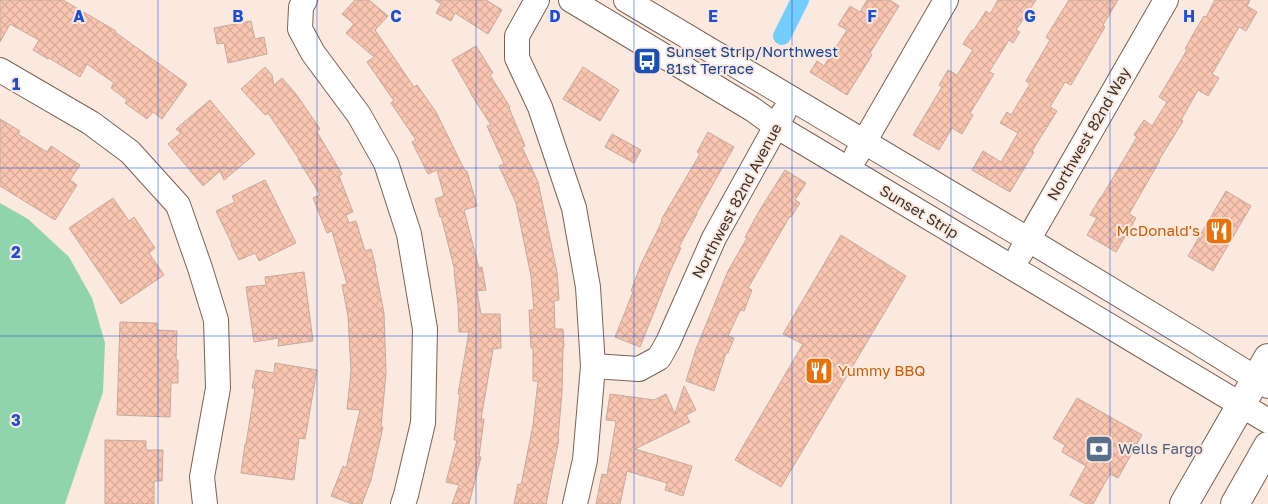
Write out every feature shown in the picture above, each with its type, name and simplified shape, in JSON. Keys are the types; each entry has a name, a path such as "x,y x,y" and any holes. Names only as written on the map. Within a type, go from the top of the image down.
{"main road":[{"path":"1184,504 1241,405 1264,374"},
{"path":"1235,504 1268,446"}],"street":[{"path":"305,0 301,7 300,29 313,53 359,115 386,164 408,234 425,328 423,423 403,504"},
{"path":"537,0 517,36 517,58 540,107 574,208 588,286 593,366 585,460 575,504"},
{"name":"Sunset Strip","path":"571,0 752,109 848,170 1268,421"},
{"path":"848,170 946,0"},
{"name":"Northwest 82nd Way","path":"1013,268 1166,0"},
{"path":"624,32 636,3 1028,240 1264,374"},
{"path":"0,70 91,123 130,152 178,205 216,320 218,388 202,477 204,504"},
{"name":"Northwest 82nd Avenue","path":"593,366 639,369 659,358 668,342 714,238 792,99"}],"green space":[{"path":"0,203 28,219 69,257 92,298 105,343 103,392 65,504 0,504"}],"building":[{"path":"0,0 63,0 116,31 187,84 162,119 153,112 147,119 125,103 127,100 111,88 114,83 87,64 80,77 33,50 39,40 10,24 0,42"},
{"path":"355,0 369,0 388,16 375,30 414,87 417,85 436,112 465,171 467,171 477,206 464,210 479,268 482,267 486,290 477,291 481,314 500,314 501,348 493,349 481,419 484,419 479,457 481,457 469,504 452,504 459,485 446,482 457,440 454,440 460,394 458,394 469,332 459,332 455,271 435,199 444,196 437,170 428,174 412,142 416,140 391,103 394,101 367,62 374,57 346,33 354,24 342,14"},
{"path":"435,0 486,0 502,10 488,34 455,13 451,21 436,13 441,4"},
{"path":"867,0 890,0 899,6 847,95 810,72 817,61 824,66 847,30 838,25 850,6 860,12"},
{"path":"998,0 1036,0 1016,30 1020,32 1013,43 1009,40 989,72 994,74 970,113 973,115 962,134 952,128 939,150 913,135 942,87 939,85 948,70 957,75 973,50 963,44 986,11 990,14"},
{"path":"1069,0 1118,0 1103,25 1105,27 1071,85 1065,82 1050,107 1057,111 1032,151 1034,152 1010,192 972,170 983,151 1001,162 1018,133 1000,123 1007,112 1011,115 1030,84 1026,81 1050,40 1046,37"},
{"path":"1215,0 1250,0 1247,6 1257,12 1246,31 1239,27 1212,74 1219,78 1208,96 1198,90 1181,120 1183,121 1129,214 1136,218 1116,252 1087,235 1097,218 1090,215 1137,137 1134,135 1144,120 1152,126 1167,102 1159,97 1187,50 1185,49 1195,31 1204,16 1206,17"},
{"path":"251,21 255,39 264,37 267,54 228,63 224,43 217,44 214,28"},
{"path":"476,46 493,73 490,75 510,107 525,146 522,147 538,182 557,272 559,300 554,301 555,329 563,329 562,393 559,439 546,504 514,504 518,484 521,485 533,425 538,381 533,381 533,348 531,348 529,310 534,310 531,276 516,203 499,166 504,164 487,126 491,125 452,60"},
{"path":"265,67 272,75 274,85 282,78 296,94 320,129 317,132 342,174 339,176 353,212 346,215 349,223 356,221 365,251 371,249 376,267 384,313 386,373 381,427 383,427 371,480 362,504 352,504 331,496 343,466 346,468 360,410 347,409 351,371 348,316 342,285 347,284 332,231 327,233 313,198 320,195 299,159 268,113 265,115 241,89"},
{"path":"583,67 619,90 600,121 563,99"},
{"path":"210,100 255,154 224,180 220,171 203,186 168,144 181,133 176,129"},
{"path":"0,119 20,131 18,134 47,152 51,146 80,165 70,180 77,185 55,220 0,186"},
{"path":"708,132 734,147 679,247 681,248 640,347 615,337 633,292 631,291 641,264 661,220 700,154 697,152"},
{"path":"612,134 641,150 634,163 605,147"},
{"path":"785,170 806,183 795,200 800,203 790,216 748,288 752,290 744,311 740,310 728,336 734,338 728,353 726,353 714,391 686,381 696,349 728,271 747,238 745,237 761,208"},
{"path":"265,180 296,243 259,261 255,253 239,260 216,211 235,202 232,196"},
{"name":"McDonald's","path":"1226,191 1251,206 1213,271 1188,256"},
{"path":"113,198 129,221 134,217 155,248 149,253 164,275 121,304 69,228"},
{"path":"841,235 906,276 781,487 735,460 803,344 783,334"},
{"path":"304,272 313,341 278,346 279,338 254,342 246,287 266,285 265,277"},
{"path":"120,322 157,323 157,330 177,331 176,360 178,360 178,383 171,383 170,417 117,415"},
{"path":"275,363 317,370 305,439 299,438 294,480 241,473 255,388 252,388 256,370 274,373"},
{"path":"684,386 696,410 686,415 690,422 635,449 692,466 683,496 665,490 667,483 627,471 620,504 596,504 602,474 607,475 616,421 606,420 610,394 654,400 666,394 675,414"},
{"name":"Wells Fargo","path":"1077,398 1142,435 1118,478 1110,474 1093,504 1086,504 1070,495 1086,466 1062,452 1065,445 1053,438"},
{"path":"105,440 146,441 146,450 163,450 162,481 154,481 154,504 105,504"}],"waterway":[{"path":"782,36 800,0"}],"place":[{"name":"Sunset Strip/Northwest 81st Terrace","path":"647,61"},
{"name":"McDonald's","path":"1219,231"},
{"name":"Yummy BBQ","path":"819,371"},
{"name":"Wells Fargo","path":"1099,449"}]}
